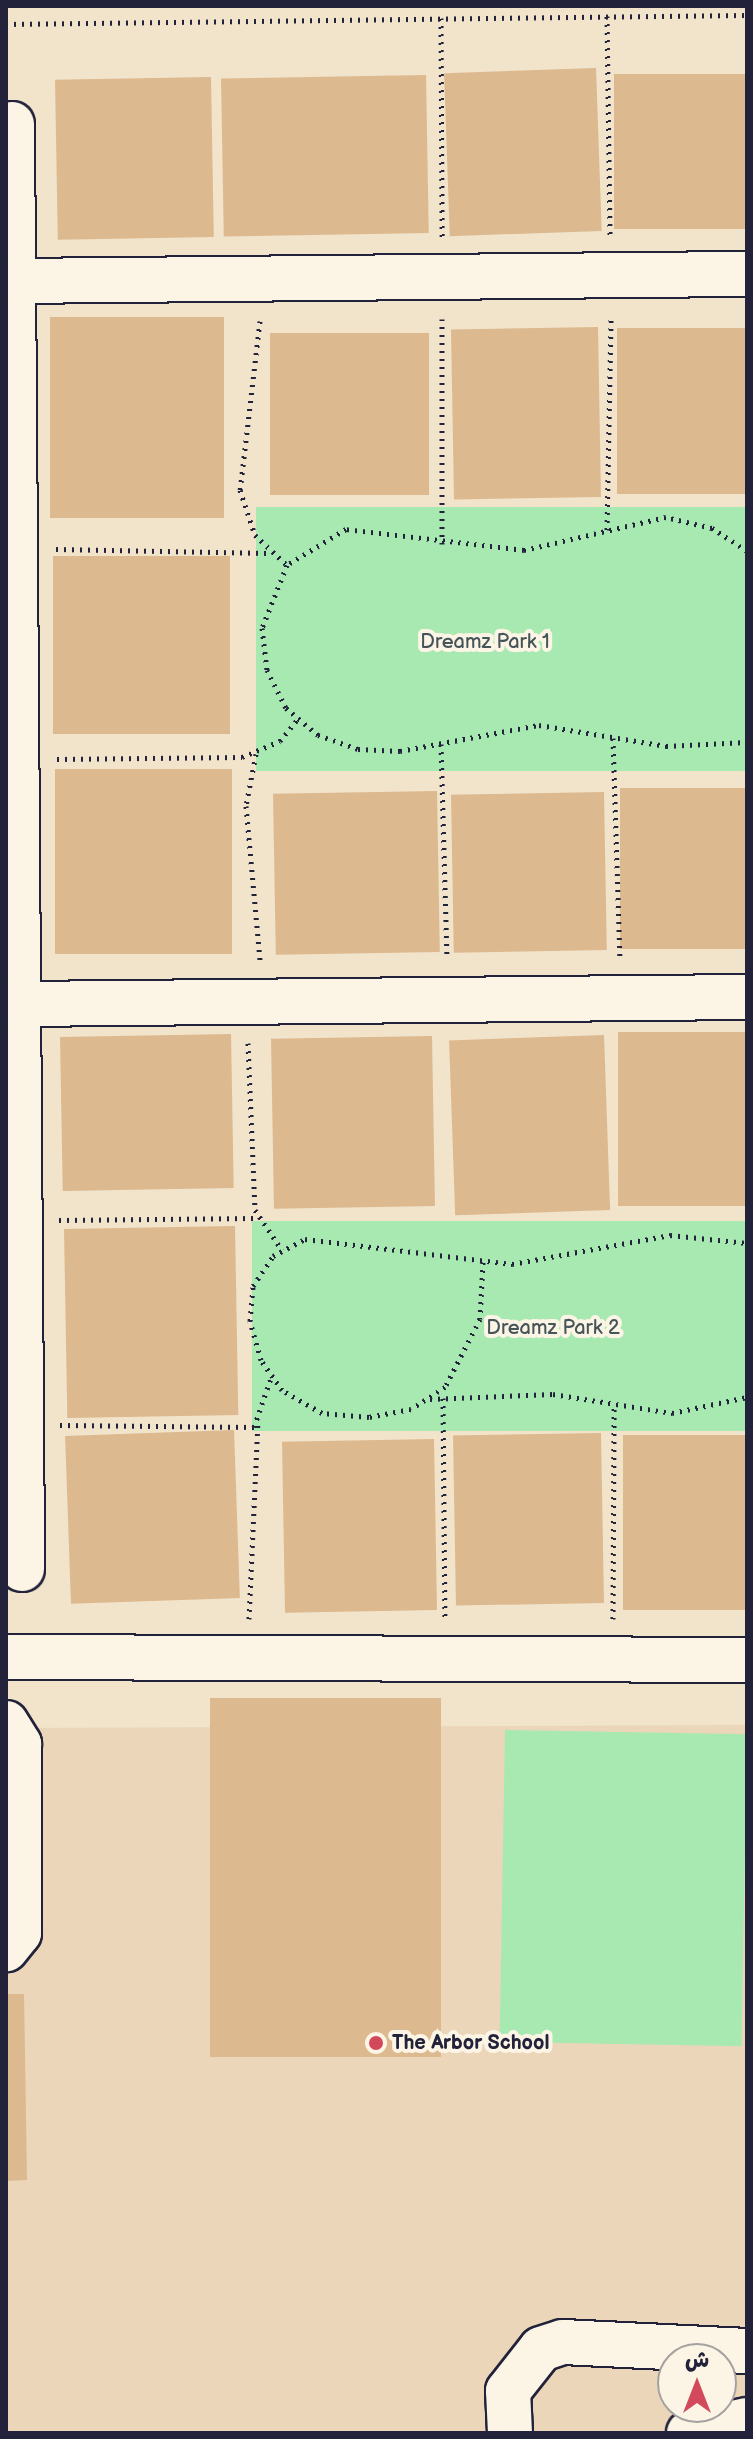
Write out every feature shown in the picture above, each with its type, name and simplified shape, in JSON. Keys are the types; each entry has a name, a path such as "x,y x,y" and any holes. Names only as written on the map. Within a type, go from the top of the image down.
{"street":[{"path":"12,124 12,573 22,1569"},
{"path":"12,281 747,274"},
{"path":"18,1004 747,997"},
{"path":"6,1657 747,1660"},
{"path":"6,1723 19,1744 19,1933 6,1949"},
{"path":"510,2433 508,2391 521,2366 541,2349 563,2342 747,2351"},
{"path":"689,2433 747,2420"}],"path":[{"path":"6,24 747,15"},
{"path":"265,279 240,490 249,524 269,553 287,565"},
{"path":"747,551 712,528 666,517 503,550 370,527 324,537 287,565 267,607 263,649 275,690 298,719 358,749 441,744 539,725 701,749 747,742"},
{"path":"740,546 747,540"},
{"path":"12,573 269,553"},
{"path":"16,759 256,754 280,741 298,719"},
{"path":"613,738 622,998"},
{"path":"441,744 448,1000"},
{"path":"256,754 246,806 255,1002 258,1218 282,1250"},
{"path":"18,1221 258,1218"},
{"path":"483,1262 480,1319 445,1387 429,1399 391,1415 338,1417 294,1400 271,1378 253,1341 250,1303 262,1269 282,1250 323,1237 483,1262 542,1263 670,1235 747,1243"},
{"path":"19,1425 254,1427 271,1378"},
{"path":"429,1399 553,1394 614,1408 694,1413 747,1397"},
{"path":"443,1398 446,1659"},
{"path":"613,1660 614,1408"},
{"path":"249,1620 258,1415"}],"shaded area":[{"name":"The Arbor School","path":"747,1725 747,2433 6,2433 6,1728"}],"green space":[{"name":"Dreamz Park 1","path":"256,507 747,507 747,771 256,771"},
{"name":"Dreamz Park 2","path":"252,1221 747,1221 747,1431 252,1431"},
{"path":"505,1730 747,1734 742,2046 500,2042"}],"building":[{"path":"596,68 602,231 450,236 444,73"},
{"path":"614,74 747,74 747,229 614,229"},
{"path":"426,75 429,233 224,237 221,79"},
{"path":"211,77 214,237 58,240 55,80"},
{"path":"50,317 224,317 224,518 50,518"},
{"path":"598,327 601,497 454,500 451,330"},
{"path":"617,328 747,328 747,494 617,494"},
{"path":"270,333 429,333 429,495 270,495"},
{"path":"53,556 230,556 230,734 53,734"},
{"path":"55,769 232,769 232,954 55,954"},
{"path":"620,788 747,788 747,949 620,949"},
{"path":"437,791 440,952 276,955 273,794"},
{"path":"604,792 607,950 454,953 451,795"},
{"path":"618,1032 747,1032 747,1206 618,1206"},
{"path":"231,1034 234,1188 63,1191 60,1037"},
{"path":"604,1035 610,1210 455,1215 449,1040"},
{"path":"432,1036 435,1206 274,1209 271,1039"},
{"path":"235,1226 238,1415 67,1418 64,1229"},
{"path":"234,1430 240,1598 71,1604 65,1436"},
{"path":"601,1433 604,1603 456,1606 453,1436"},
{"path":"623,1435 747,1435 747,1610 623,1610"},
{"path":"434,1439 437,1610 285,1613 282,1442"},
{"path":"210,1698 441,1698 441,2057 210,2057"},
{"path":"6,1994 24,1994 27,2180 6,2181"}],"place":[{"name":"The Arbor School","path":"376,2043"}]}
